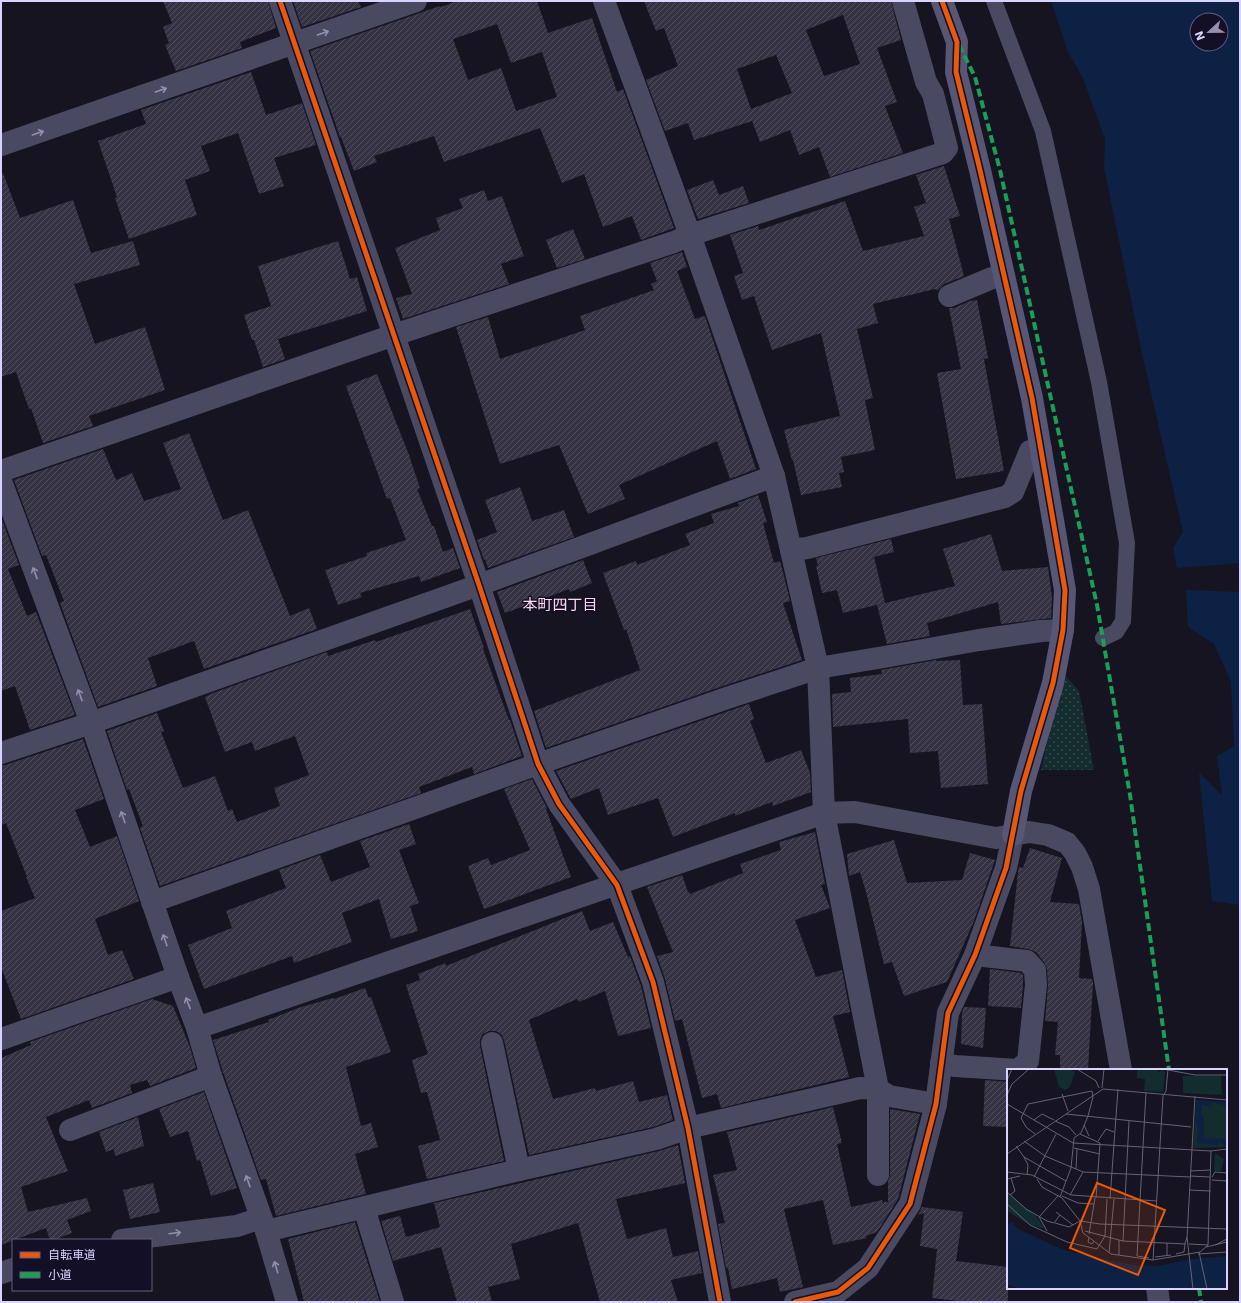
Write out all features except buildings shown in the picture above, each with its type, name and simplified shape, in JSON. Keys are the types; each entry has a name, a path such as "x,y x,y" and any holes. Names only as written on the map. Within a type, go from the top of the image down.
{"street":[{"path":"280,1 479,585 538,764 559,804 618,885 653,982 688,1128 720,1302"},
{"path":"1,145 416,1"},
{"path":"604,1 690,235 774,476 818,668 824,814 878,1089 878,1175"},
{"path":"1,471 394,335 674,242 690,235 943,153 947,148 933,94 926,82 903,1"},
{"path":"795,1302 838,1292 868,1268 910,1204 936,1104 948,1013 975,955 1006,868 1021,791 1053,683 1063,630 1065,590 1032,398 956,72 957,42 942,1"},
{"path":"949,296 992,278 1004,276"},
{"path":"791,550 807,548 1005,496 1013,492 1030,451 1041,449"},
{"path":"1,753 90,723 479,585 774,476"},
{"path":"1,481 90,723 197,1028 211,1076 263,1224 287,1302"},
{"path":"152,902 720,700 818,668 979,640 1041,631 1063,630"},
{"path":"197,1028 824,814 855,812 996,838 1029,832 1048,835 1067,843 1075,853 1082,867 1089,890 1121,1069"},
{"path":"975,955 1027,961 1035,970 1036,986 1028,1061 1019,1069"},
{"path":"1,1039 178,977"},
{"path":"492,1043 519,1170"},
{"path":"941,1063 955,1066 1007,1069"},
{"path":"70,1130 211,1076"},
{"path":"130,1239 263,1224 365,1207 656,1139 688,1128 860,1088 878,1089 889,1096 936,1104"},
{"path":"365,1207 393,1302"},
{"path":"1,1273 12,1269"},
{"path":"1157,1289 1159,1302"}],"lane":[{"path":"994,1 1043,131 1101,389 1127,543 1123,621 1116,632 1103,638"}],"green space":[{"path":"1063,673 1079,691 1094,770 1041,770"}],"water":[{"path":"1051,1 1240,1 1240,563 1177,568 1173,548 1183,532 1141,349 1104,167 1105,139 1082,76 1068,52"},
{"path":"1186,590 1240,592 1240,905 1212,901 1199,773 1222,795 1217,756 1234,746 1231,682 1214,644 1188,627"}],"marked path":[{"path":"959,45 975,77 1000,170 1097,605 1130,795 1169,1069"},
{"path":"1199,1289 1201,1302"}],"cycle path":[{"path":"280,1 479,585 538,764 559,804 617,885 653,982 688,1128 720,1302"},
{"path":"795,1302 838,1292 868,1268 910,1204 936,1104 948,1013 975,955 1006,868 1021,791 1053,683 1063,630 1065,590 1032,398 956,72 957,42 942,1"}],"district":[{"name":"本町四丁目","path":"560,605"}]}
